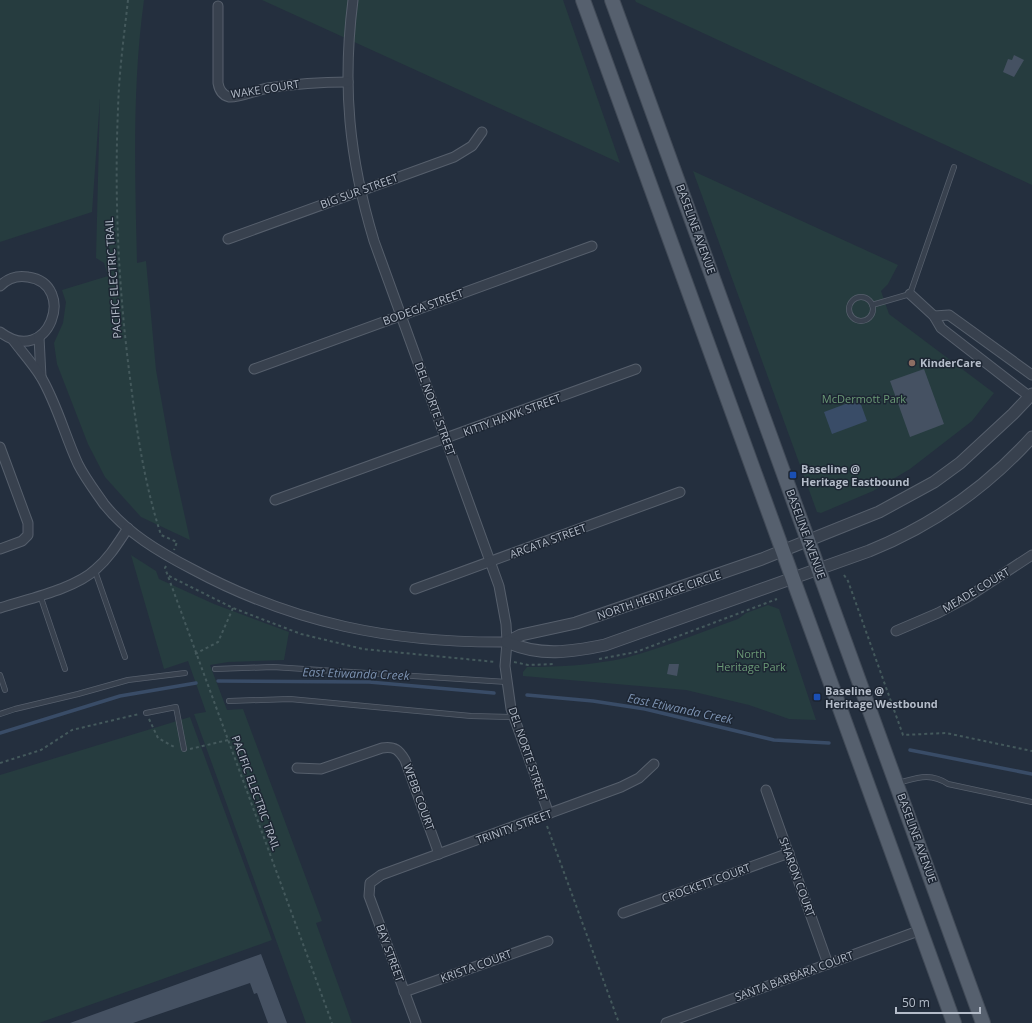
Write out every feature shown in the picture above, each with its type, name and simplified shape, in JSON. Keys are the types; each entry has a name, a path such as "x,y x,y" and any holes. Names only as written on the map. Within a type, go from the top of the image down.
{"main road":[{"path":"583,0 954,1023"},
{"name":"BASELINE AVENUE","path":"612,0 983,1023"}],"street":[{"name":"DEL NORTE STREET","path":"354,0 349,35 348,82 351,139 360,191 374,241 491,562 502,598 507,642 505,666 512,713 549,814"},
{"name":"WAKE COURT","path":"218,6 218,83 222,93 226,96 231,97 255,90 291,85 348,82"},
{"name":"BIG SUR STREET","path":"228,239 463,152 472,146 482,132"},
{"name":"BODEGA STREET","path":"254,368 592,246"},
{"path":"0,286 12,278 21,276 40,281 47,287 52,295 54,314 46,331 39,337 26,341 13,340"},
{"path":"910,294 934,316 941,328 1031,396"},
{"path":"934,316 949,315 1032,375"},
{"path":"0,332 13,340 41,377"},
{"path":"39,337 41,377"},
{"name":"KITTY HAWK STREET","path":"275,500 636,369"},
{"name":"NORTH HERITAGE CIRCLE","path":"41,377 79,464 105,505 128,528 146,543 211,579 256,599 323,622 376,634 429,640 507,642 536,652 588,649 620,640 887,544 944,512 990,478 1032,437"},
{"name":"NORTH HERITAGE CIRCLE","path":"507,642 521,635 563,626 597,616 783,551 879,512 934,482 972,452 1031,396"},
{"path":"0,446 28,524 28,535 22,541 0,549"},
{"name":"ARCATA STREET","path":"415,589 680,492"},
{"path":"1,606 76,583 95,571 110,555 128,528"},
{"name":"MEADE COURT","path":"896,630 938,613 968,597 1032,555"},
{"name":"WEBB COURT","path":"298,768 322,768 382,748 390,746 397,748 406,760 439,854"},
{"name":"TRINITY STREET","path":"370,884 381,874 621,787 639,778 654,764"},
{"name":"SHARON COURT","path":"766,790 828,964"},
{"name":"CROCKETT COURT","path":"623,913 789,853"},
{"name":"BAY STREET","path":"370,884 369,896 416,1023"},
{"name":"SANTA BARBARA COURT","path":"666,1023 921,930"},
{"name":"KRISTA COURT","path":"404,992 548,941"}],"lane":[{"path":"872,306 910,294 954,167"},
{"path":"860,297 868,299 872,306 870,317 864,321 853,318 849,311 853,300 860,297"},
{"path":"95,571 125,657"},
{"path":"40,595 64,668"},
{"path":"216,669 273,666 507,684"},
{"path":"0,714 128,680 185,672"},
{"path":"0,676 5,690"},
{"path":"228,700 290,699 471,716 512,713"},
{"path":"146,713 176,706 184,749"},
{"path":"897,784 923,776 942,780 948,784 1032,802"}],"path":[{"name":"PACIFIC ELECTRIC TRAIL","path":"128,0 118,108 116,206 126,354 136,423 153,510 161,535 177,542"},
{"name":"PACIFIC ELECTRIC TRAIL","path":"165,568 195,654 216,707 332,1023"},
{"path":"168,575 233,608 301,634 363,649 489,662"},
{"path":"844,575 848,581 902,735 946,733 1032,751"},
{"path":"195,654 218,642 233,608"},
{"path":"0,764 41,750 72,730 146,713"},
{"path":"548,826 619,1023"}],"green space":[{"path":"0,0 144,0 140,33 135,132 137,263 146,261 156,370 171,454 190,540 141,517 105,477 88,444 57,364 54,343 63,323 66,302 62,290 108,276 104,263 96,258 100,98 92,212 0,242"},
{"path":"262,0 563,0 620,163"},
{"path":"635,0 1032,0 1032,185 636,2"},
{"name":"McDermott Park","path":"693,171 898,265 888,284 881,291 889,314 994,393 972,421 910,469 873,491 821,513 817,512"},
{"path":"131,555 156,571 159,579 214,604 289,632 284,660 228,662 210,665 227,710 243,709 322,921 316,923 352,1023 306,1023 194,714 206,712 188,661 164,669"},
{"name":"North Heritage Park","path":"768,605 779,609 816,720 789,719 749,705 686,690 523,676 523,672 527,667 589,664 639,654 738,619 746,613"},
{"path":"190,717 272,940 39,1023 0,1023 0,775"}],"water":[{"path":"859,399 867,421 832,434 824,412"}],"building":[{"path":"1014,55 1024,60 1014,77 1003,72 1008,59 1012,60"},
{"path":"924,369 944,424 910,437 890,381"},
{"path":"669,664 679,664 677,676 667,674"},
{"path":"261,954 287,1023 268,1023 257,993 254,994 250,983 133,1023 70,1023"}],"waterway":[{"name":"East Etiwanda Creek","path":"218,681 369,682 494,693"},
{"name":"East Etiwanda Creek","path":"0,733 120,696 196,683"},
{"name":"East Etiwanda Creek","path":"527,695 593,701 645,709 774,740 829,743"},
{"name":"East Etiwanda Creek","path":"910,750 1032,774"}],"place":[{"name":"KinderCare","path":"912,363"},
{"name":"Baseline @ Heritage Eastbound","path":"793,475"},
{"name":"Baseline @ Heritage Westbound","path":"817,697"}]}
